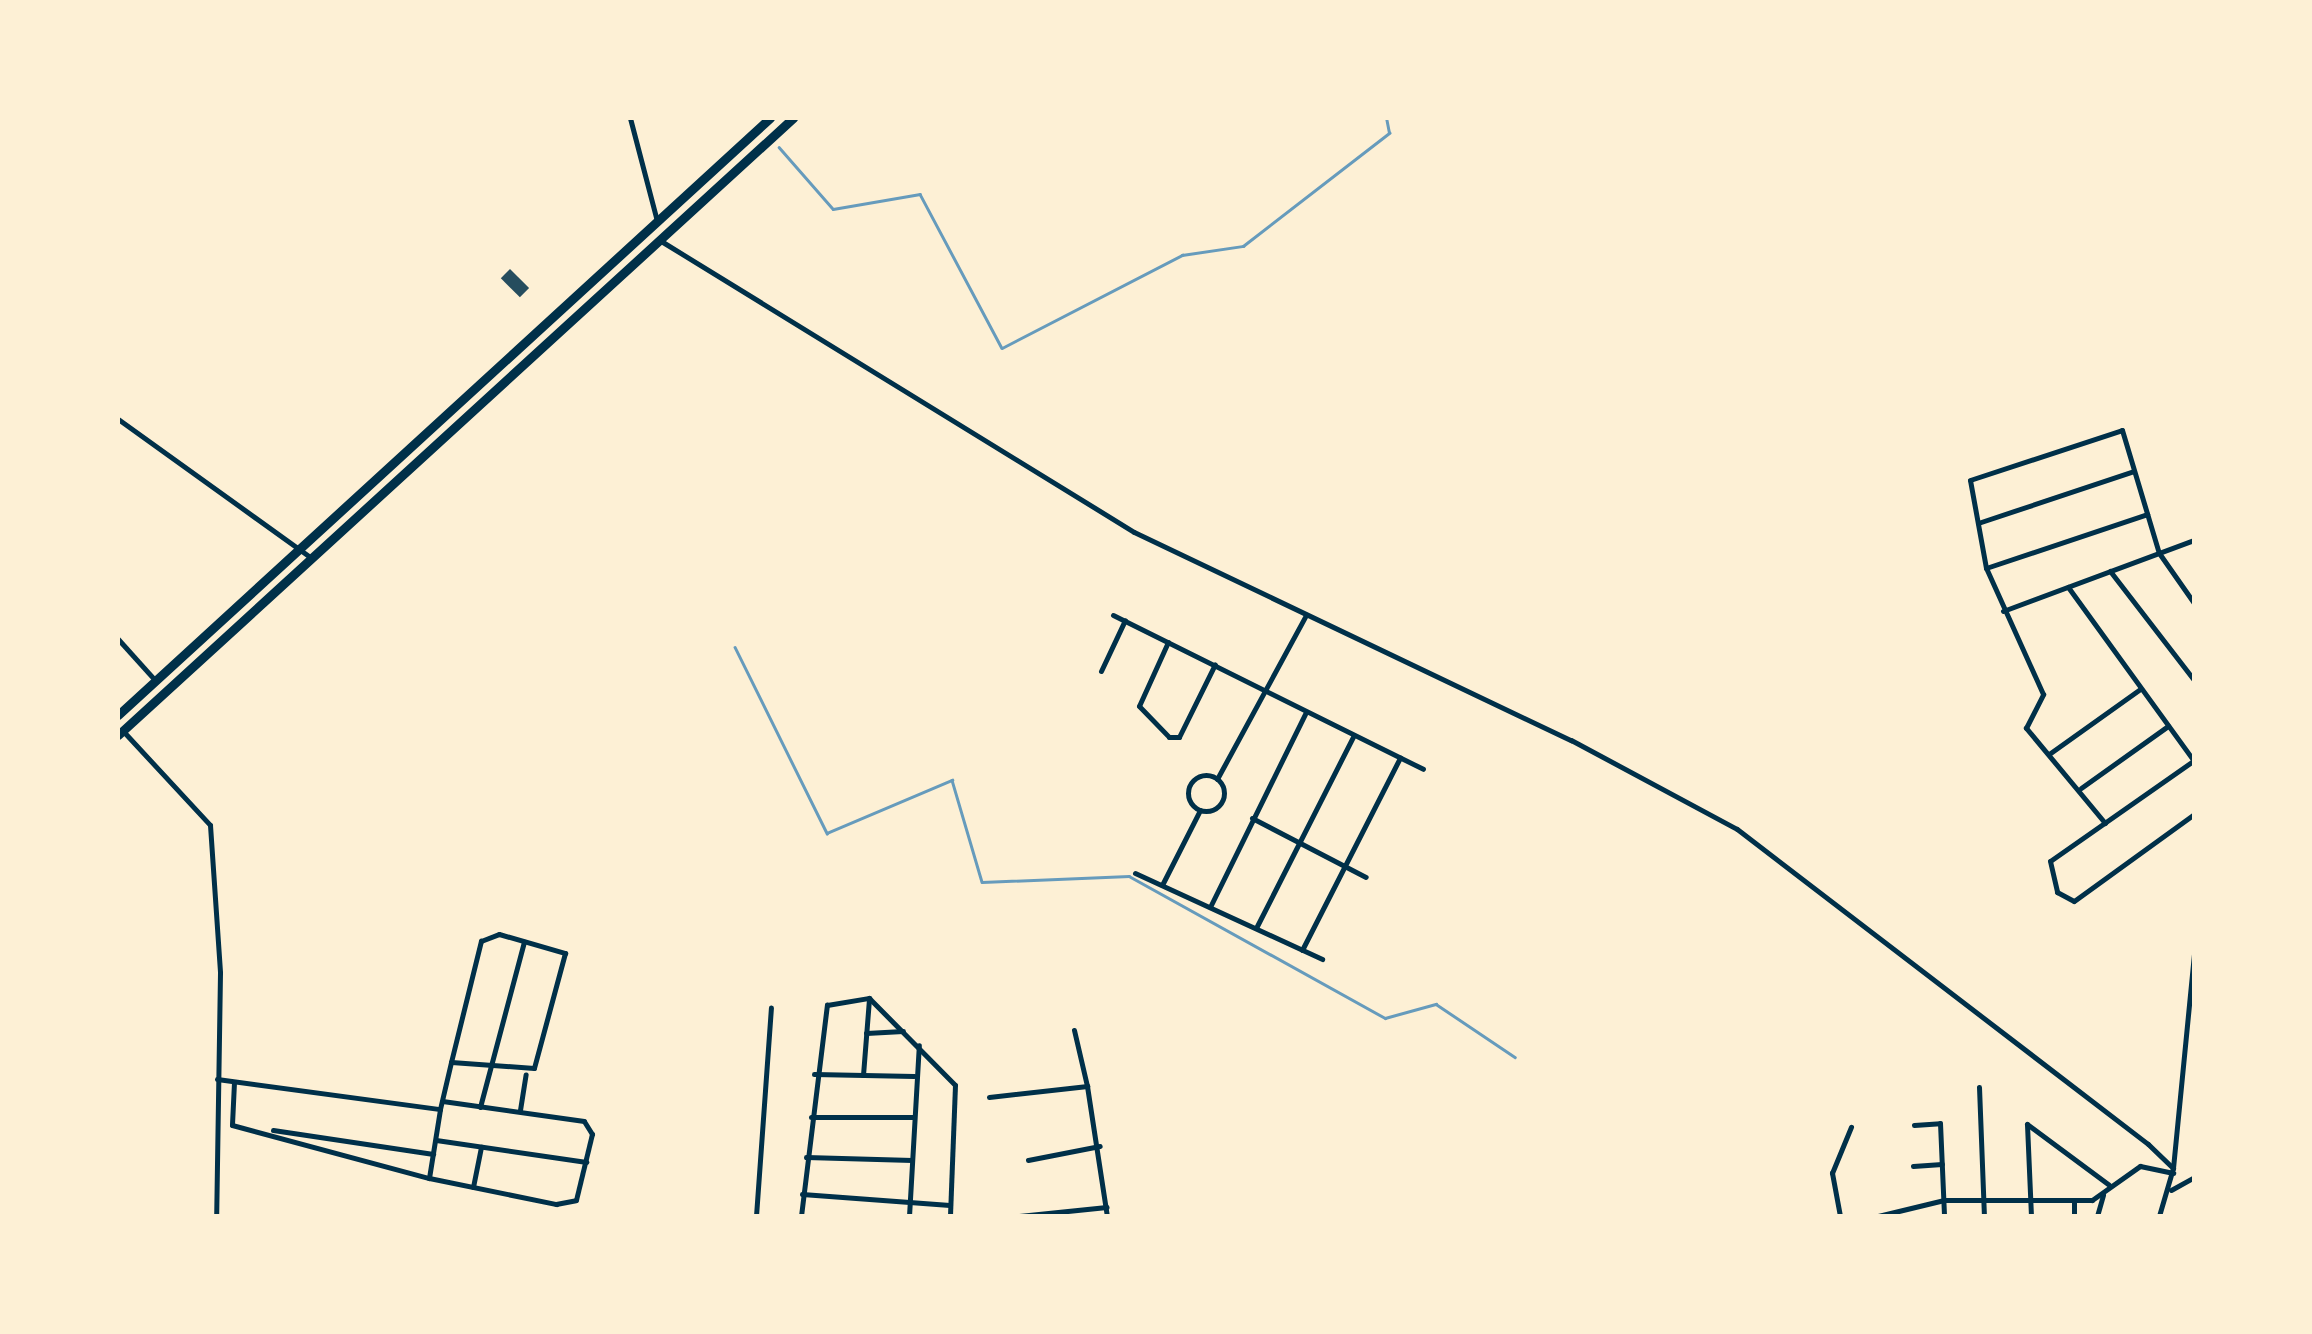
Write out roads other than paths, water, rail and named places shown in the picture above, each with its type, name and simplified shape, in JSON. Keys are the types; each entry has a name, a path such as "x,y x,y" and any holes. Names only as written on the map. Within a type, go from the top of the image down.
{"highway":[{"path":"120,733 792,118"},
{"path":"118,715 768,119"}],"street":[{"path":"630,118 658,221"},
{"path":"661,241 1084,503 1722,820 2173,1170"},
{"path":"118,419 303,549 312,560"},
{"path":"2105,823 2081,788 2026,725 2043,696 1986,568 1968,486 1978,475 2122,430 2160,556 2194,603"},
{"path":"1978,524 2134,471"},
{"path":"2194,490 2194,500"},
{"path":"1986,568 2147,514"},
{"path":"2002,611 2160,556 2194,540"},
{"path":"2110,572 2194,680"},
{"path":"2068,587 2194,761 2050,861 2068,902 2194,814"},
{"path":"1113,615 1423,769"},
{"path":"1162,885 1200,810 1222,802 1217,779 1306,615"},
{"path":"1101,670 1124,620"},
{"path":"118,639 156,682"},
{"path":"1168,642 1139,706 1169,738 1179,737 1215,664"},
{"path":"2049,754 2140,690"},
{"path":"1210,907 1306,711"},
{"path":"2081,788 2168,726"},
{"path":"120,733 210,825 219,874 216,1216"},
{"path":"1256,928 1354,735"},
{"path":"1302,950 1400,758"},
{"path":"1200,810 1190,784 1217,779"},
{"path":"1252,818 1366,877"},
{"path":"1136,873 1322,959"},
{"path":"429,1178 451,1062 482,941 488,934 559,949 566,960 526,1074 520,1112"},
{"path":"480,1106 524,942"},
{"path":"2160,1216 2173,1170 2194,953"},
{"path":"863,1074 868,998"},
{"path":"801,1216 814,1074 827,1003 868,998 955,1085 950,1216"},
{"path":"756,1216 772,1008"},
{"path":"1074,1030 1100,1146 1106,1216"},
{"path":"866,1033 904,1031"},
{"path":"909,1216 914,1076 919,1045"},
{"path":"451,1062 526,1074"},
{"path":"814,1074 914,1076"},
{"path":"217,1079 480,1106 592,1126 586,1162 568,1205 429,1178 263,1129"},
{"path":"234,1082 228,1122 433,1154"},
{"path":"990,1097 1087,1086"},
{"path":"1979,1087 1984,1216"},
{"path":"810,1117 913,1118"},
{"path":"1914,1126 1940,1123 1944,1216"},
{"path":"2031,1216 2027,1124 2110,1185"},
{"path":"1840,1216 1833,1167 1852,1127"},
{"path":"436,1140 586,1162"},
{"path":"472,1187 481,1146"},
{"path":"1028,1160 1100,1146"},
{"path":"806,1157 912,1160"},
{"path":"1913,1166 1942,1164"},
{"path":"2097,1216 2110,1185 2140,1166 2173,1170"},
{"path":"2170,1191 2194,1177"},
{"path":"2187,1182 2194,1186"},
{"path":"802,1194 950,1205"},
{"path":"1878,1216 1903,1206 1944,1200 2074,1200 2104,1194"},
{"path":"2074,1200 2074,1216"},
{"path":"1903,1206 1903,1216"},
{"path":"1018,1216 1107,1207"}],"waterway":[{"path":"779,147 833,209 920,194 1002,348 1182,255 1243,246 1389,133 1386,118"},
{"path":"735,647 827,833 952,780 982,882 1129,876 1385,1018 1436,1004 1515,1057"}]}
